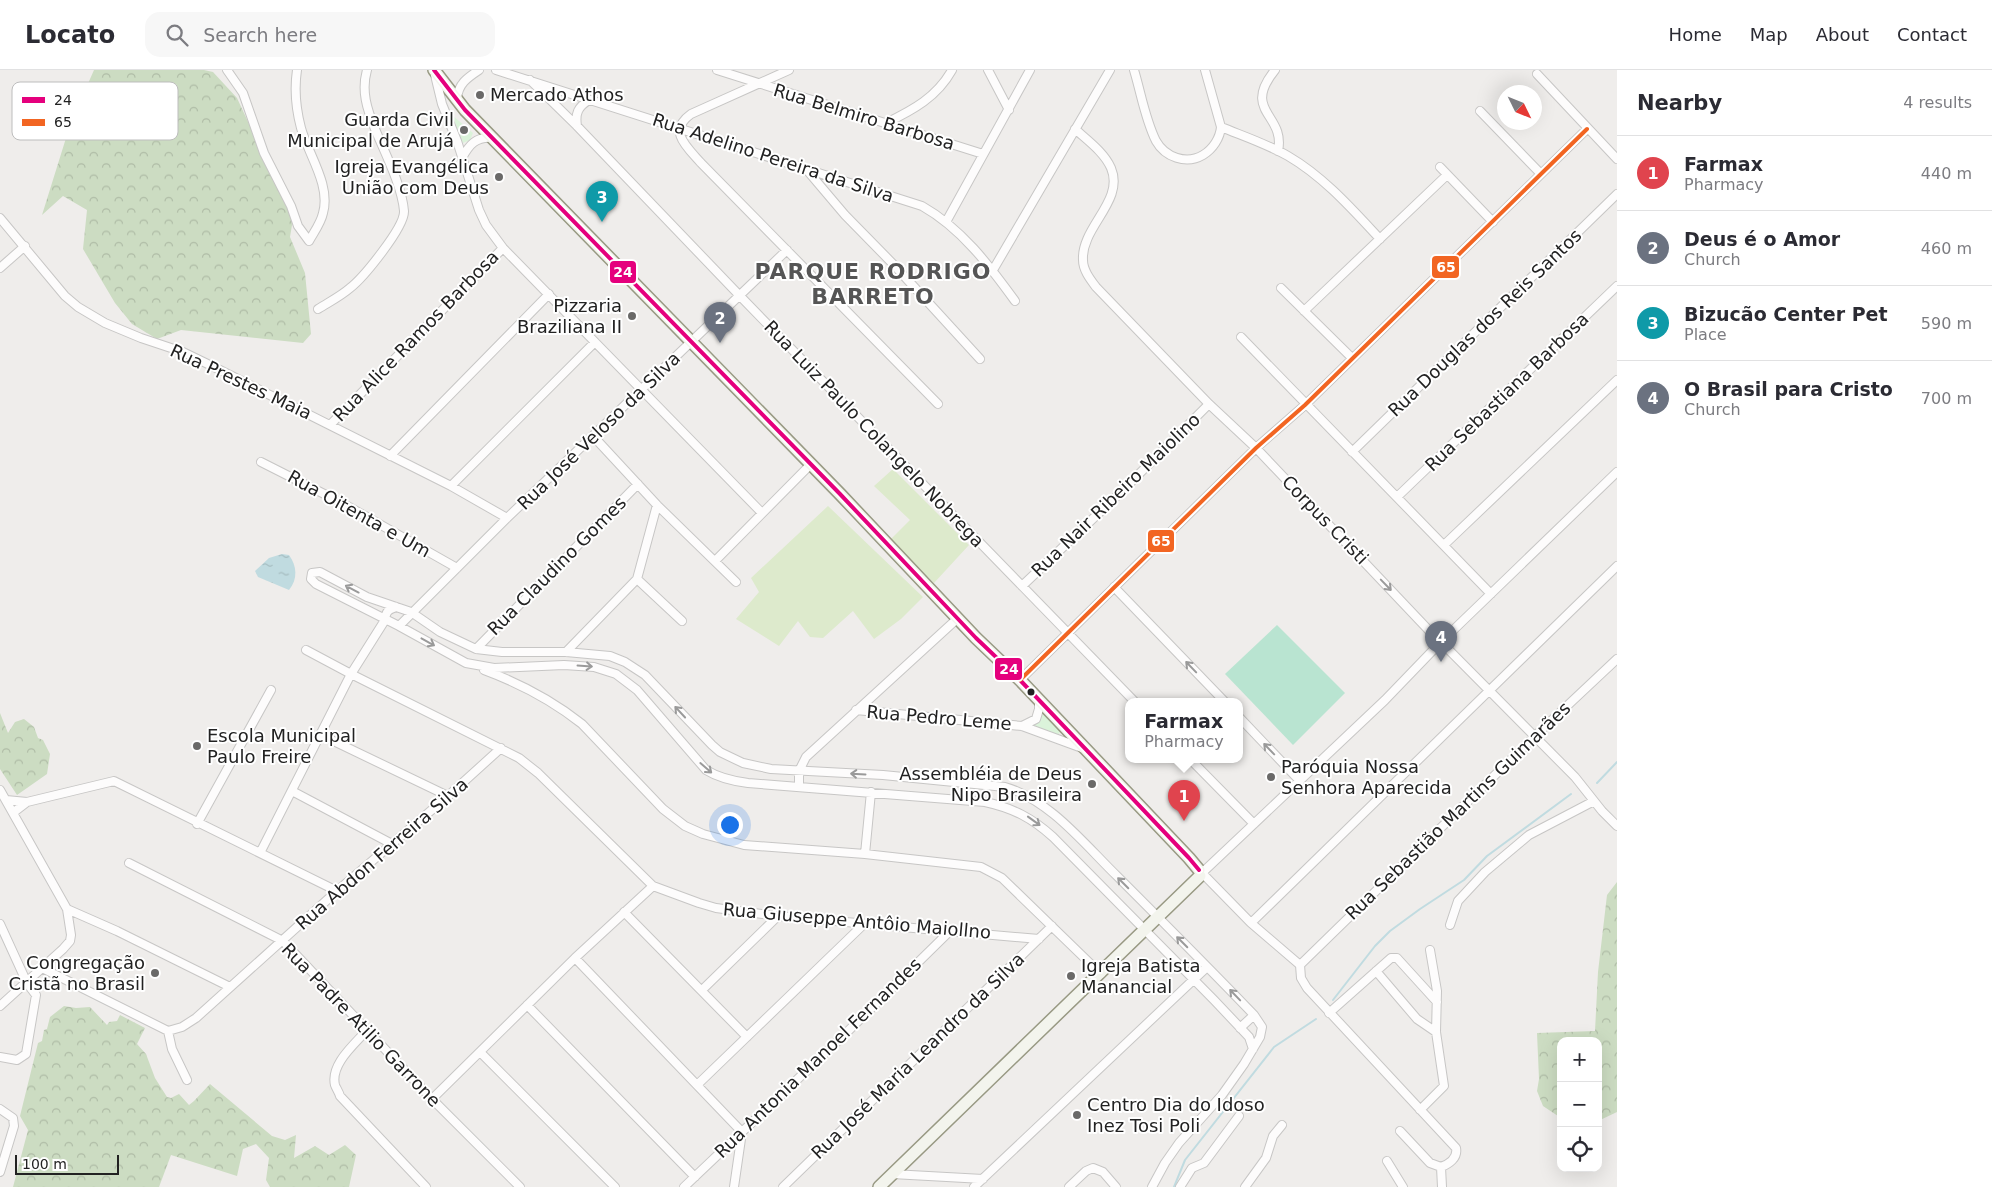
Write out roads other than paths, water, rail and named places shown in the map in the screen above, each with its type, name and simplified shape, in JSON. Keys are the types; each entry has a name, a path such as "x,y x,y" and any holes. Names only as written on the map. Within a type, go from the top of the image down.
{"street":[{"path":"227,70 243,93 264,153 291,206 298,226 309,241 324,213 324,204 320,178 301,129 297,110 295,91 297,70"},
{"path":"318,309 349,289 360,279 386,246 402,221 404,214 397,185 365,99 364,84 367,70"},
{"path":"434,70 457,99 575,224 1020,680 1202,873 1251,922 1300,965 1301,978 1307,988 1456,1148 1456,1156 1448,1164 1441,1167 1430,1164 1400,1131"},
{"path":"434,70 442,104 482,218 503,248 762,513"},
{"path":"457,99 458,89 463,81 479,70"},
{"name":"Rua Adelino Pereira da Silva","path":"496,70 922,206 946,222 993,270 1015,301"},
{"name":"Rua Belmiro Barbosa","path":"717,70 982,154"},
{"path":"790,70 692,114 686,118 680,128 680,137 689,149 938,404"},
{"path":"886,123 923,104 938,90 952,70"},
{"path":"988,70 1009,110"},
{"path":"946,222 1030,70"},
{"path":"993,270 1110,70"},
{"path":"1134,70 1157,142 1170,155 1179,159 1191,160 1203,155 1217,140 1220,133 1205,70"},
{"path":"1275,70 1263,87 1261,97 1264,110 1279,135 1278,151"},
{"path":"1537,74 1617,159"},
{"name":"Rua Luiz Paulo Colangelo Nobrega","path":"530,80 577,126 1131,698"},
{"path":"577,126 576,117 578,109 589,100"},
{"path":"1480,111 1541,174"},
{"path":"1220,127 1278,151 1299,164 1332,190 1380,239"},
{"name":"Corpus Cristi","path":"1075,129 1108,162 1114,180 1112,194 1083,251 1082,262 1089,278 1210,404 1256,448 1441,642 1575,777 1617,826"},
{"path":"1020,680 1256,448 1305,405 1588,129"},
{"path":"462,158 474,141 480,138 493,138"},
{"path":"806,168 845,215 894,265 980,359"},
{"path":"1440,168 1493,222"},
{"path":"1304,311 1447,175"},
{"name":"Rua Douglas dos Reis Santos","path":"1352,452 1617,194"},
{"name":"Rua Prestes Maia","path":"0,218 65,296 90,315 141,338 183,352 451,486 507,518"},
{"path":"0,268 25,246"},
{"name":"Rua Alice Ramos Barbosa","path":"330,425 503,248"},
{"name":"Rua José Veloso da Silva","path":"399,626 507,518 594,437 787,250"},
{"name":"Rua Sebastiana Barbosa","path":"1397,497 1617,286"},
{"path":"1281,288 1352,358"},
{"path":"390,456 549,294"},
{"path":"1240,337 1491,594"},
{"path":"451,486 595,342"},
{"path":"1444,545 1617,380"},
{"name":"Rua Nair Ribeiro Maiolino","path":"1022,586 1210,404"},
{"path":"594,437 657,505 736,582"},
{"name":"Rua Oitenta e Um","path":"261,462 344,504 456,568"},
{"path":"715,561 811,464"},
{"path":"879,1187 1101,974 1202,873 1385,700 1441,642 1617,472"},
{"name":"Rua Claudino Gomes","path":"476,648 638,484"},
{"path":"566,652 636,578 657,505"},
{"path":"1251,922 1617,566"},
{"path":"1101,974 1002,878 981,867 865,854 744,845 703,834 685,826 663,809 582,724 551,701 511,680 466,663 399,626 313,583 311,579 312,573 320,572 367,597 411,612 440,632 476,648 510,652 566,652 610,656 636,668 656,686 704,738 728,756 753,766 1005,786 1028,795 1065,825 1207,966 1254,1015 1262,1027 1260,1037 1244,1064 1222,1095 1179,1143 1165,1162 1152,1187"},
{"path":"636,578 682,620"},
{"path":"1114,587 1221,698"},
{"path":"260,852 351,674 385,620 388,610 396,607"},
{"path":"798,787 799,771 806,757 958,618"},
{"name":"Rua Giuseppe Antôio Maiollno","path":"306,650 519,758 538,773 653,886 716,908 778,916 1039,939"},
{"path":"510,652 511,680"},
{"name":"Rua Sebastião Martins Guimarães","path":"1300,965 1534,736 1617,658"},
{"path":"466,663 494,668 564,665 594,667 616,674 637,690 698,761 716,776 736,782 985,802 1016,810 1035,822 1053,837 1214,1000 1252,1042 1253,1048"},
{"path":"197,824 271,690"},
{"name":"Rua Pedro Leme","path":"1022,726 1036,719 1039,701"},
{"name":"Rua Pedro Leme","path":"856,710 1022,726 1086,750"},
{"path":"1243,721 1300,781"},
{"path":"321,735 448,796"},
{"name":"Rua Abdon Ferreira Silva","path":"168,1031 188,1024 337,891 502,748"},
{"path":"1194,763 1254,824"},
{"path":"882,775 882,793"},
{"path":"6,800 27,802 114,781 197,824 260,852 337,891"},
{"path":"0,790 67,909 70,926 70,941 44,969 0,1006"},
{"path":"292,791 392,844"},
{"path":"865,854 871,792"},
{"path":"1450,924 1458,901 1485,872 1529,835 1594,801"},
{"path":"14,812 27,802"},
{"name":"Rua Padre Atilio Garrone","path":"129,863 283,941 432,1099 520,1187"},
{"path":"432,1099 575,958 653,886"},
{"path":"67,909 117,931 230,987"},
{"path":"624,912 747,1037"},
{"path":"702,990 778,916"},
{"path":"0,924 26,983 36,995 28,1049 22,1058 17,1060 0,1058"},
{"path":"697,1085 864,924"},
{"name":"Rua José Maria Leandro da Silva","path":"783,1187 1052,926"},
{"name":"Rua Antonia Manoel Fernandes","path":"684,1187 951,930"},
{"path":"1420,1110 1444,1086 1436,1032 1437,991 1430,950"},
{"path":"575,958 742,1132 734,1187"},
{"path":"1330,1013 1391,958 1397,958 1437,1002"},
{"path":"974,1187 1207,966"},
{"path":"44,969 168,1031 172,1049 187,1080"},
{"path":"1376,971 1417,1019 1436,1032"},
{"path":"527,1005 695,1177"},
{"path":"1240,1028 1254,1015"},
{"path":"368,1030 340,1062 335,1074 335,1085 340,1096 426,1187"},
{"path":"480,1052 615,1187"},
{"path":"0,1109 13,1118 14,1126 0,1172"},
{"path":"1180,1187 1192,1168 1204,1163 1240,1116"},
{"path":"1245,1187 1266,1158 1273,1136 1282,1125"},
{"path":"1387,1161 1403,1187"},
{"path":"1441,1167 1442,1187"},
{"path":"1069,1187 1086,1171 1093,1168 1098,1169 1116,1187"},
{"path":"892,1174 983,1179"}],"water":[{"path":"282,554 289,555 295,568 294,581 289,590 258,577 255,571 269,558"}],"waterway":[{"path":"1597,783 1617,762"},
{"path":"1333,1000 1375,946 1390,931 1464,880 1487,856 1571,794"},
{"path":"1174,1187 1185,1160 1274,1047 1316,1019"}],"place":[{"name":"Mercado Athos","path":"480,95"},
{"name":"Guarda Civil Municipal de Arujá","path":"464,130"},
{"name":"Igreja Evangélica União com Deus","path":"499,177"},
{"name":"Bizucão Center Pet","path":"602,222"},
{"name":"Pizzaria Braziliana II","path":"632,316"},
{"name":"Deus é o Amor","path":"720,343"},
{"name":"O Brasil para Cristo","path":"1441,662"},
{"name":"Escola Municipal Paulo Freire","path":"197,746"},
{"name":"Paróquia Nossa Senhora Aparecida","path":"1271,777"},
{"name":"Assembléia de Deus Nipo Brasileira","path":"1092,784"},
{"name":"Farmax","path":"1184,821"},
{"name":"Congregação Cristã no Brasil","path":"155,973"},
{"name":"Igreja Batista Manancial","path":"1071,976"},
{"name":"Centro Dia do Idoso Inez Tosi Poli","path":"1077,1115"}],"district":[{"name":"PARQUE RODRIGO BARRETO","path":"873,284"}]}
